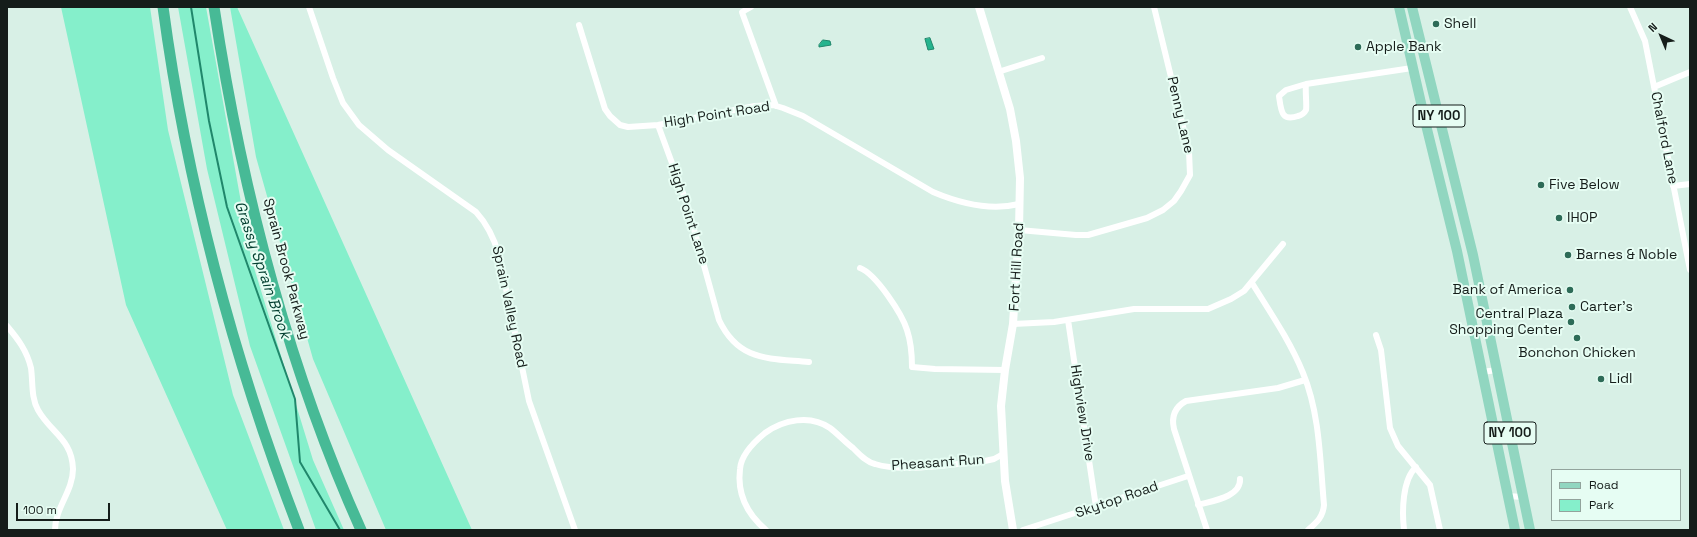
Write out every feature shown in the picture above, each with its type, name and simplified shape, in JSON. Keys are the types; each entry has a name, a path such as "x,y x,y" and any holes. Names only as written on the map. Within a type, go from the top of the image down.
{"highway":[{"path":"163,7 182,125 218,281 252,398 278,475 299,530"},
{"name":"Sprain Brook Parkway","path":"214,7 224,68 242,158 273,284 295,358 315,416 361,530"}],"main road":[{"name":"NY 100","path":"1400,7 1412,68 1455,242 1515,530"},
{"name":"NY 100","path":"1412,7 1469,238 1530,530"}],"street":[{"name":"Sprain Valley Road","path":"309,7 343,103 359,125 388,150 476,212 486,223 500,255 529,401 575,530"},
{"path":"751,7 745,9 742,12 742,15 776,106"},
{"name":"Fort Hill Road","path":"979,7 1010,109 1016,141 1020,178 1019,230 1013,324 1005,370 1001,406 1005,480 1013,530"},
{"name":"Penny Lane","path":"1019,230 1088,235 1147,218 1163,210 1174,201 1181,191 1190,175 1190,151 1154,7"},
{"name":"Chalford Lane","path":"1630,7 1645,41 1690,270"},
{"name":"High Point Road","path":"579,25 601,98 610,116 620,126 628,127 658,125 755,106 776,106 803,116 933,192 955,201 977,205 997,206 1019,204"},
{"path":"998,72 1042,58"},
{"path":"1306,84 1306,109 1304,113 1290,119 1286,118 1282,111 1280,96 1286,90 1306,84 1412,68"},
{"path":"1654,87 1690,72"},
{"name":"High Point Lane","path":"658,125 687,204 719,320 725,332 737,347 748,352 763,357 809,362"},
{"path":"1673,186 1690,184"},
{"path":"1455,242 1469,238"},
{"path":"1013,324 1054,322 1134,309 1208,309 1231,299 1244,291 1283,244"},
{"path":"860,268 872,274 901,317 910,340 912,367 935,369 1005,370"},
{"path":"1252,283 1293,351 1306,380 1313,410 1318,440 1324,505 1320,520 1308,530"},
{"name":"Highview Drive","path":"1068,320 1096,506"},
{"path":"7,326 18,339 27,356 31,368 34,398 38,409 47,423 67,444 69,449 73,470 67,494 56,518 56,530"},
{"path":"1376,335 1381,350 1390,428 1398,446 1430,485 1440,530"},
{"path":"1482,372 1497,370"},
{"path":"1207,530 1188,476 1172,423 1173,416 1181,404 1195,399 1278,388 1306,380"},
{"name":"Pheasant Run","path":"766,530 756,522 742,500 739,483 740,468 744,456 752,446 761,436 776,425 798,420 821,424 829,428 874,464 892,467 980,462 994,459 1003,454"},
{"path":"1404,530 1402,519 1404,499 1410,473 1416,467"},
{"name":"Skytop Road","path":"1023,530 1188,476"},
{"path":"1198,505 1217,500 1236,490 1240,483 1240,479"},
{"path":"1507,496 1523,497"}],"green space":[{"path":"61,7 150,7 168,130 233,395 284,530 227,530 126,305"},
{"path":"178,7 206,7 251,258 313,460 344,530 316,530 250,346 207,169"},
{"path":"230,7 237,7 472,530 386,530 313,359 256,157"}],"shaded area":[{"path":"930,38 934,49 928,50 925,39"},
{"path":"823,40 830,41 831,45 819,47"}],"waterway":[{"name":"Grassy Sprain Brook","path":"191,7 209,121 227,207 295,399 300,462 340,530"}],"place":[{"name":"Shell","path":"1436,24"},
{"name":"Apple Bank","path":"1358,47"},
{"name":"Five Below","path":"1541,185"},
{"name":"IHOP","path":"1559,218"},
{"name":"Barnes & Noble","path":"1568,255"},
{"name":"Bank of America","path":"1570,290"},
{"name":"Carter's","path":"1572,307"},
{"name":"Central Plaza Shopping Center","path":"1571,322"},
{"name":"Bonchon Chicken","path":"1577,338"},
{"name":"Lidl","path":"1601,379"}]}
